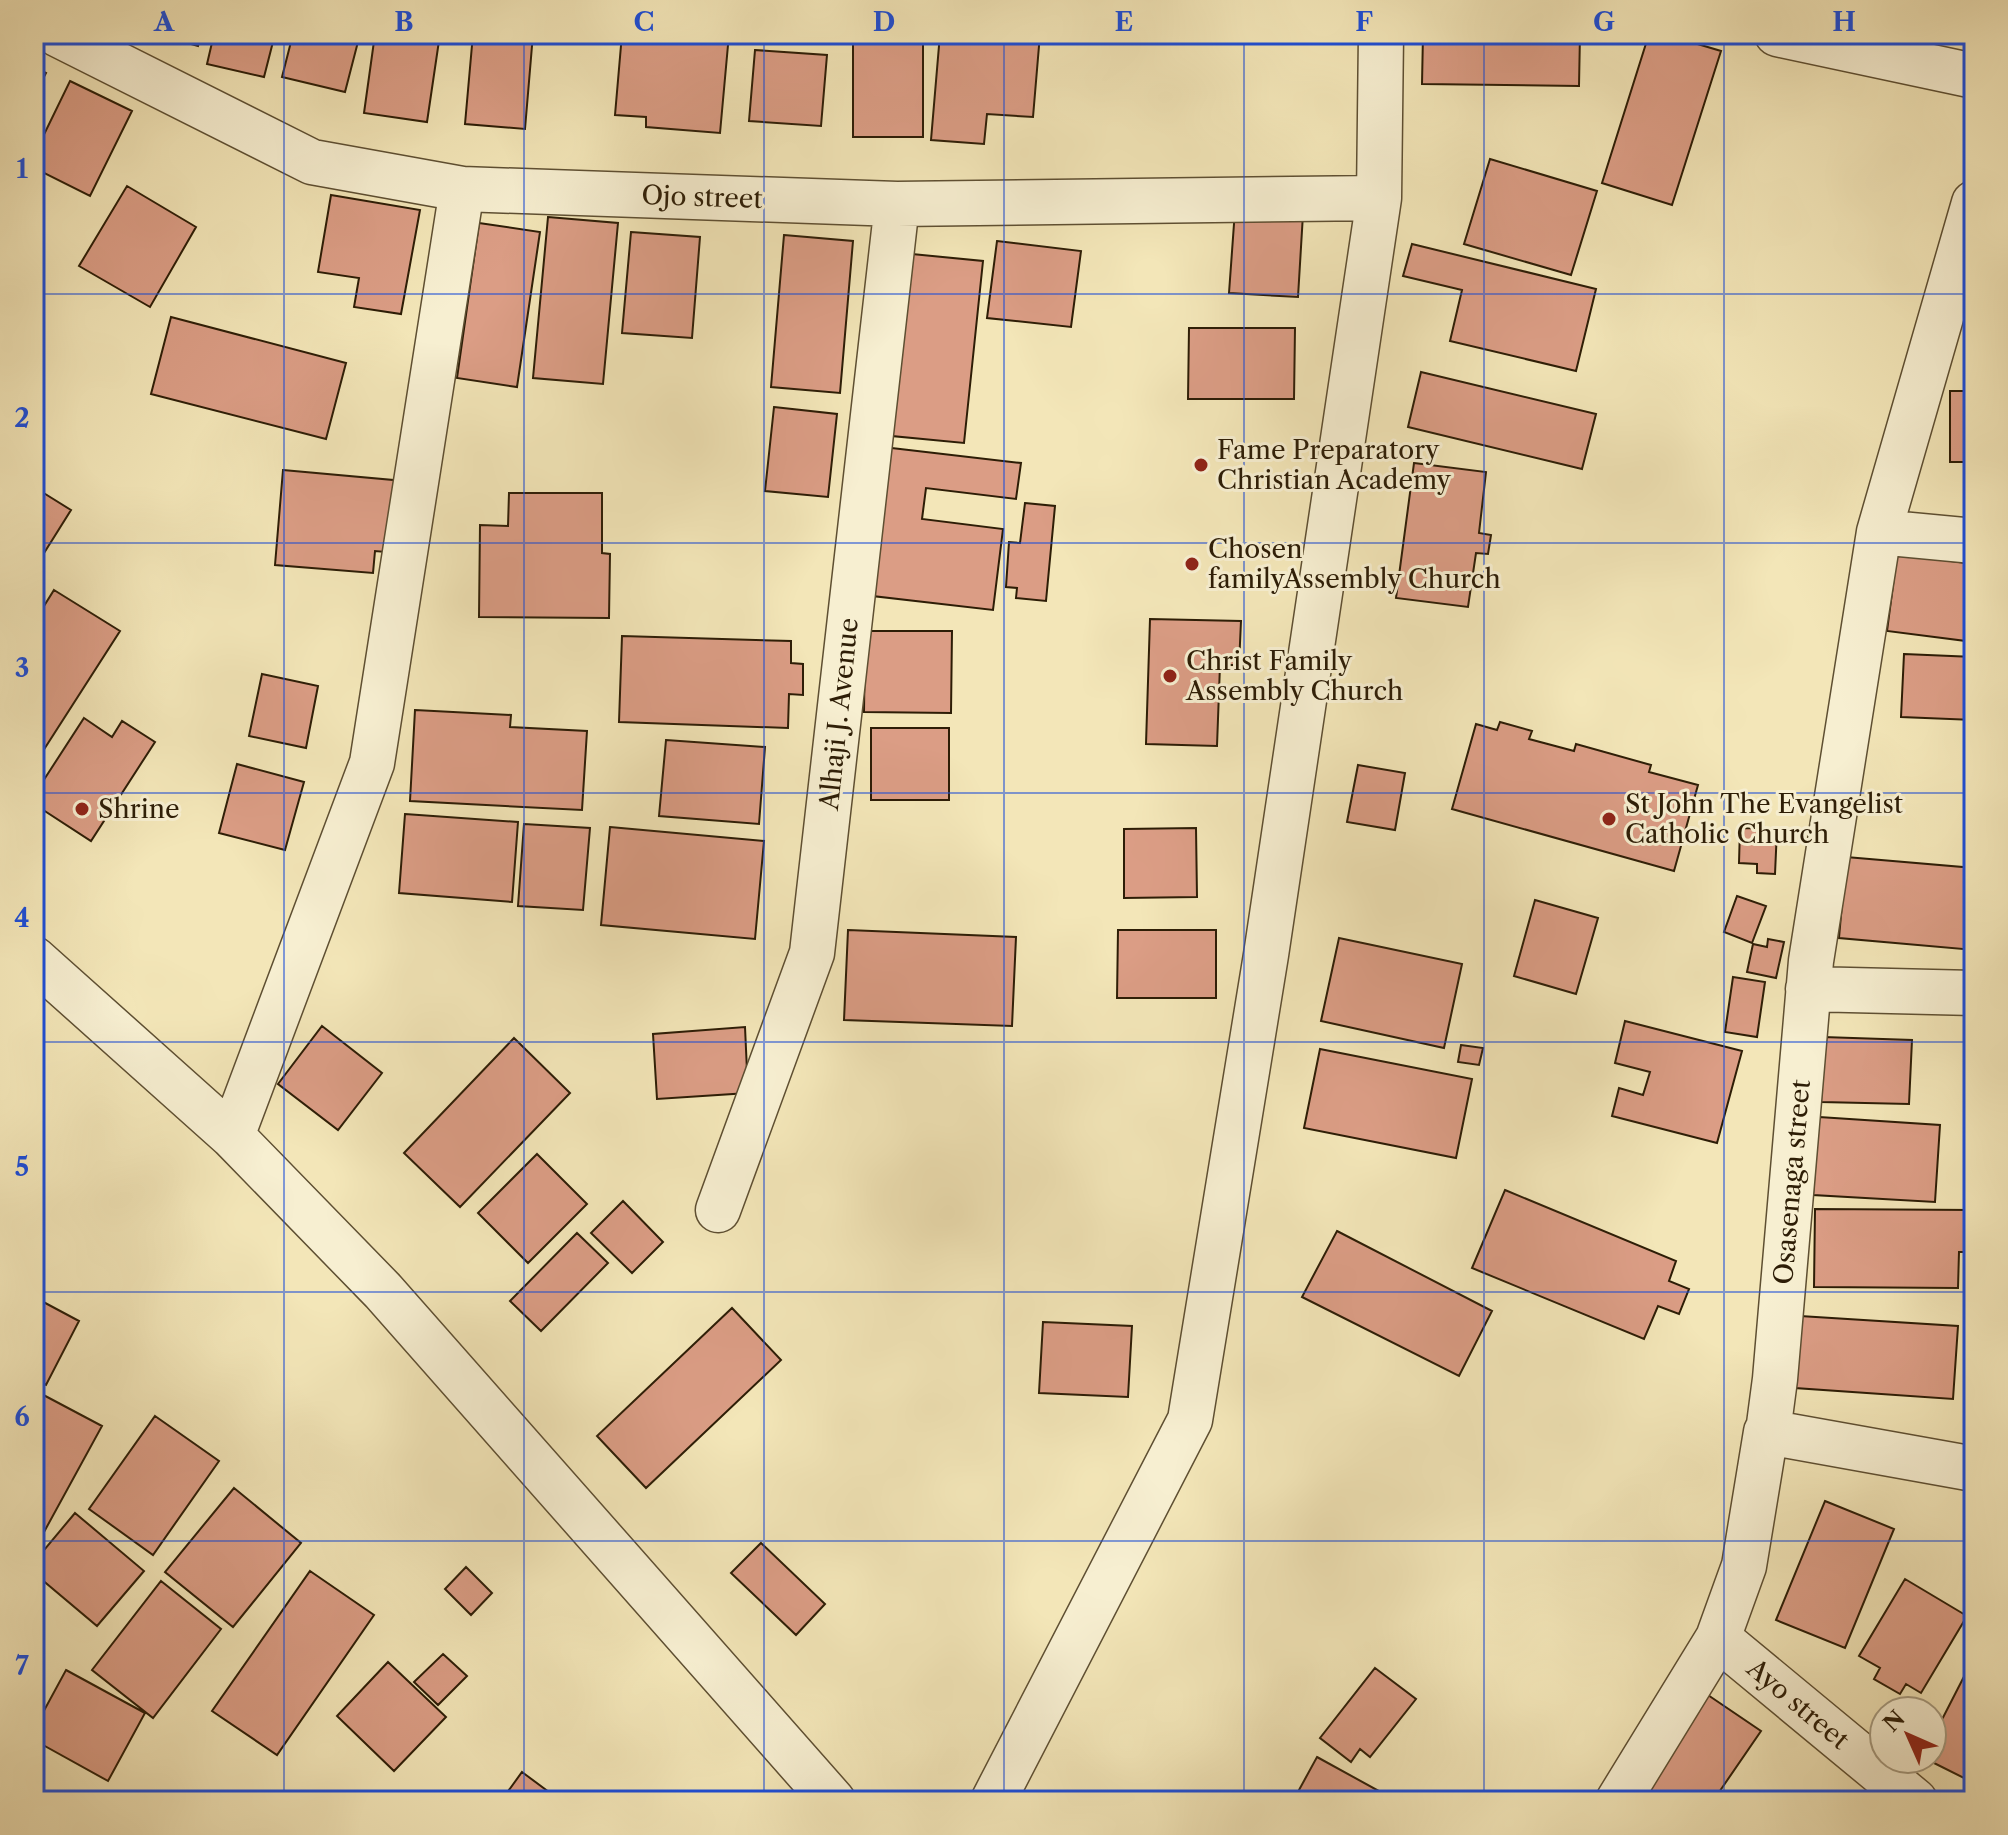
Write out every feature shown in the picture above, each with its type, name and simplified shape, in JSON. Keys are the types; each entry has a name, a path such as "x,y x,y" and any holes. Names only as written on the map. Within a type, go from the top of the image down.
{"street":[{"name":"Ojo street","path":"57,34 312,162 462,189 897,204 1379,198"},
{"path":"993,1801 1190,1420 1266,955 1379,198 1381,34"},
{"path":"1777,34 1974,76"},
{"path":"232,1136 372,763 462,189"},
{"name":"Osasenaga street","path":"1618,1801 1718,1638 1744,1566 1768,1432 1808,989 1879,532 1974,203"},
{"name":"Alhaji J. Avenue","path":"718,1210 812,953 897,204"},
{"path":"1879,532 1974,541"},
{"path":"34,959 232,1136 383,1291 833,1801"},
{"path":"1808,989 1974,993"},
{"path":"1768,1432 1974,1469"},
{"name":"Ayo street","path":"1718,1638 1915,1801"}],"building":[{"path":"156,34 201,34 198,46"},
{"path":"214,34 275,34 264,77 207,64"},
{"path":"293,34 360,34 345,92 282,77"},
{"path":"375,34 440,34 427,122 364,113"},
{"path":"473,34 533,34 525,129 465,124"},
{"path":"622,34 729,34 720,133 646,127 646,117 615,115"},
{"path":"853,34 923,34 923,137 853,137"},
{"path":"940,34 1040,34 1033,117 987,114 984,144 931,140"},
{"path":"1423,34 1580,34 1579,86 1422,84"},
{"path":"1649,34 1664,34 1721,51 1672,205 1602,183"},
{"path":"755,50 827,55 821,126 749,121"},
{"path":"34,67 46,73 34,96"},
{"path":"70,81 132,111 90,196 34,168 34,155"},
{"path":"1490,159 1597,191 1571,275 1464,244"},
{"path":"127,186 196,227 150,307 79,266"},
{"path":"331,195 420,210 401,314 354,307 359,278 318,272"},
{"path":"1235,210 1303,214 1298,297 1229,293"},
{"path":"548,217 618,223 603,384 533,378"},
{"path":"479,223 540,232 517,387 457,378"},
{"path":"631,232 700,237 692,338 622,333"},
{"path":"784,235 853,241 840,393 771,387"},
{"path":"997,241 1081,251 1071,327 987,318"},
{"path":"1412,244 1596,289 1576,371 1450,341 1462,290 1403,276"},
{"path":"912,254 983,261 964,443 892,436"},
{"path":"171,317 346,363 326,439 151,394"},
{"path":"1189,328 1295,328 1294,399 1188,399"},
{"path":"1421,372 1596,414 1582,469 1408,427"},
{"path":"1950,391 1974,391 1974,462 1950,462"},
{"path":"774,407 837,414 828,497 765,491"},
{"path":"883,447 1021,463 1016,499 926,488 922,519 1003,529 993,610 864,595"},
{"path":"1414,463 1486,472 1479,533 1491,535 1488,554 1476,553 1468,607 1396,598"},
{"path":"283,470 404,481 397,553 375,551 373,573 275,565"},
{"path":"34,487 71,510 34,569"},
{"path":"509,493 602,493 602,553 610,554 609,618 479,617 480,525 508,526"},
{"path":"1025,503 1055,506 1046,601 1016,598 1017,588 1006,587 1009,542 1020,543"},
{"path":"1897,554 1974,564 1974,642 1887,631"},
{"path":"54,590 120,631 34,765 34,622"},
{"path":"1150,619 1241,621 1239,665 1220,665 1217,746 1146,744"},
{"path":"865,631 952,631 951,713 864,712"},
{"path":"622,636 791,641 791,663 803,664 803,695 789,694 788,728 619,722"},
{"path":"1904,654 1974,657 1974,720 1901,717"},
{"path":"262,674 318,686 306,748 249,736"},
{"path":"415,710 511,715 510,727 587,731 582,810 410,801"},
{"path":"84,718 112,737 122,721 155,742 91,841 34,804 34,795"},
{"path":"1500,722 1532,731 1529,739 1574,751 1576,744 1651,765 1649,772 1698,785 1674,871 1452,809 1476,724 1497,730"},
{"path":"871,728 949,728 949,800 871,800"},
{"path":"666,740 765,747 759,824 659,816"},
{"path":"237,764 304,782 285,850 219,833"},
{"path":"1358,765 1405,773 1395,830 1347,822"},
{"path":"405,814 518,822 512,902 399,893"},
{"path":"524,824 590,828 583,910 518,906"},
{"path":"610,827 764,841 755,939 601,925"},
{"path":"1196,828 1197,897 1124,898 1124,829"},
{"path":"1740,828 1777,829 1775,874 1757,873 1757,864 1739,863"},
{"path":"1846,857 1974,868 1974,950 1839,938"},
{"path":"1737,896 1766,906 1752,943 1724,932"},
{"path":"1535,900 1598,918 1576,994 1514,976"},
{"path":"848,930 1016,937 1012,1026 844,1020"},
{"path":"1118,930 1216,930 1216,998 1117,998"},
{"path":"1339,938 1462,964 1444,1048 1321,1021"},
{"path":"1768,939 1784,942 1776,978 1747,972 1753,944 1767,947"},
{"path":"1733,977 1765,982 1757,1037 1725,1032"},
{"path":"1625,1021 1742,1051 1717,1143 1612,1116 1619,1088 1643,1095 1650,1072 1615,1063"},
{"path":"322,1026 382,1073 338,1130 278,1084"},
{"path":"745,1027 748,1093 657,1099 653,1034"},
{"path":"1823,1037 1912,1040 1909,1104 1821,1102"},
{"path":"514,1038 570,1093 460,1207 404,1153"},
{"path":"1461,1045 1483,1048 1479,1065 1458,1062"},
{"path":"1320,1049 1472,1079 1456,1158 1304,1128"},
{"path":"1819,1117 1940,1125 1935,1202 1813,1195"},
{"path":"537,1154 587,1204 528,1263 478,1213"},
{"path":"1505,1190 1676,1261 1669,1281 1689,1289 1679,1314 1658,1306 1644,1339 1472,1268"},
{"path":"623,1201 663,1242 632,1273 591,1233"},
{"path":"1815,1209 1974,1210 1974,1252 1959,1252 1958,1288 1814,1287"},
{"path":"1337,1231 1492,1311 1459,1376 1302,1297"},
{"path":"577,1233 608,1263 541,1331 510,1301"},
{"path":"34,1297 79,1321 46,1385 34,1379"},
{"path":"732,1308 781,1360 646,1488 597,1436"},
{"path":"1800,1316 1958,1326 1953,1399 1795,1388"},
{"path":"1043,1322 1132,1326 1128,1397 1039,1393"},
{"path":"34,1390 102,1426 44,1532 34,1526"},
{"path":"155,1416 219,1461 153,1555 89,1509"},
{"path":"234,1488 301,1543 233,1627 165,1572"},
{"path":"1825,1501 1894,1529 1845,1648 1776,1620"},
{"path":"75,1513 144,1571 97,1626 34,1573 34,1562"},
{"path":"761,1543 825,1604 796,1635 731,1573"},
{"path":"466,1567 492,1593 471,1615 445,1589"},
{"path":"310,1571 374,1615 277,1755 212,1711"},
{"path":"1905,1579 1967,1616 1921,1693 1906,1684 1900,1694 1874,1679 1880,1668 1859,1656"},
{"path":"161,1581 221,1629 153,1718 92,1670"},
{"path":"443,1654 467,1676 438,1705 414,1682"},
{"path":"1974,1657 1974,1783 1948,1770 1948,1708"},
{"path":"388,1662 446,1717 394,1771 337,1716"},
{"path":"1375,1668 1416,1699 1370,1757 1360,1749 1351,1762 1320,1738"},
{"path":"66,1670 145,1713 108,1781 34,1740 34,1729"},
{"path":"1702,1691 1761,1731 1713,1801 1626,1801"},
{"path":"1317,1757 1397,1801 1293,1801"},
{"path":"522,1772 561,1801 501,1801"}],"place":[{"name":"Fame Preparatory Christian Academy","path":"1201,465"},
{"name":"Chosen familyAssembly Church","path":"1192,564"},
{"name":"Christ Family Assembly Church","path":"1170,676"},
{"name":"Shrine","path":"82,809"},
{"name":"St John The Evangelist Catholic Church","path":"1609,819"}]}
